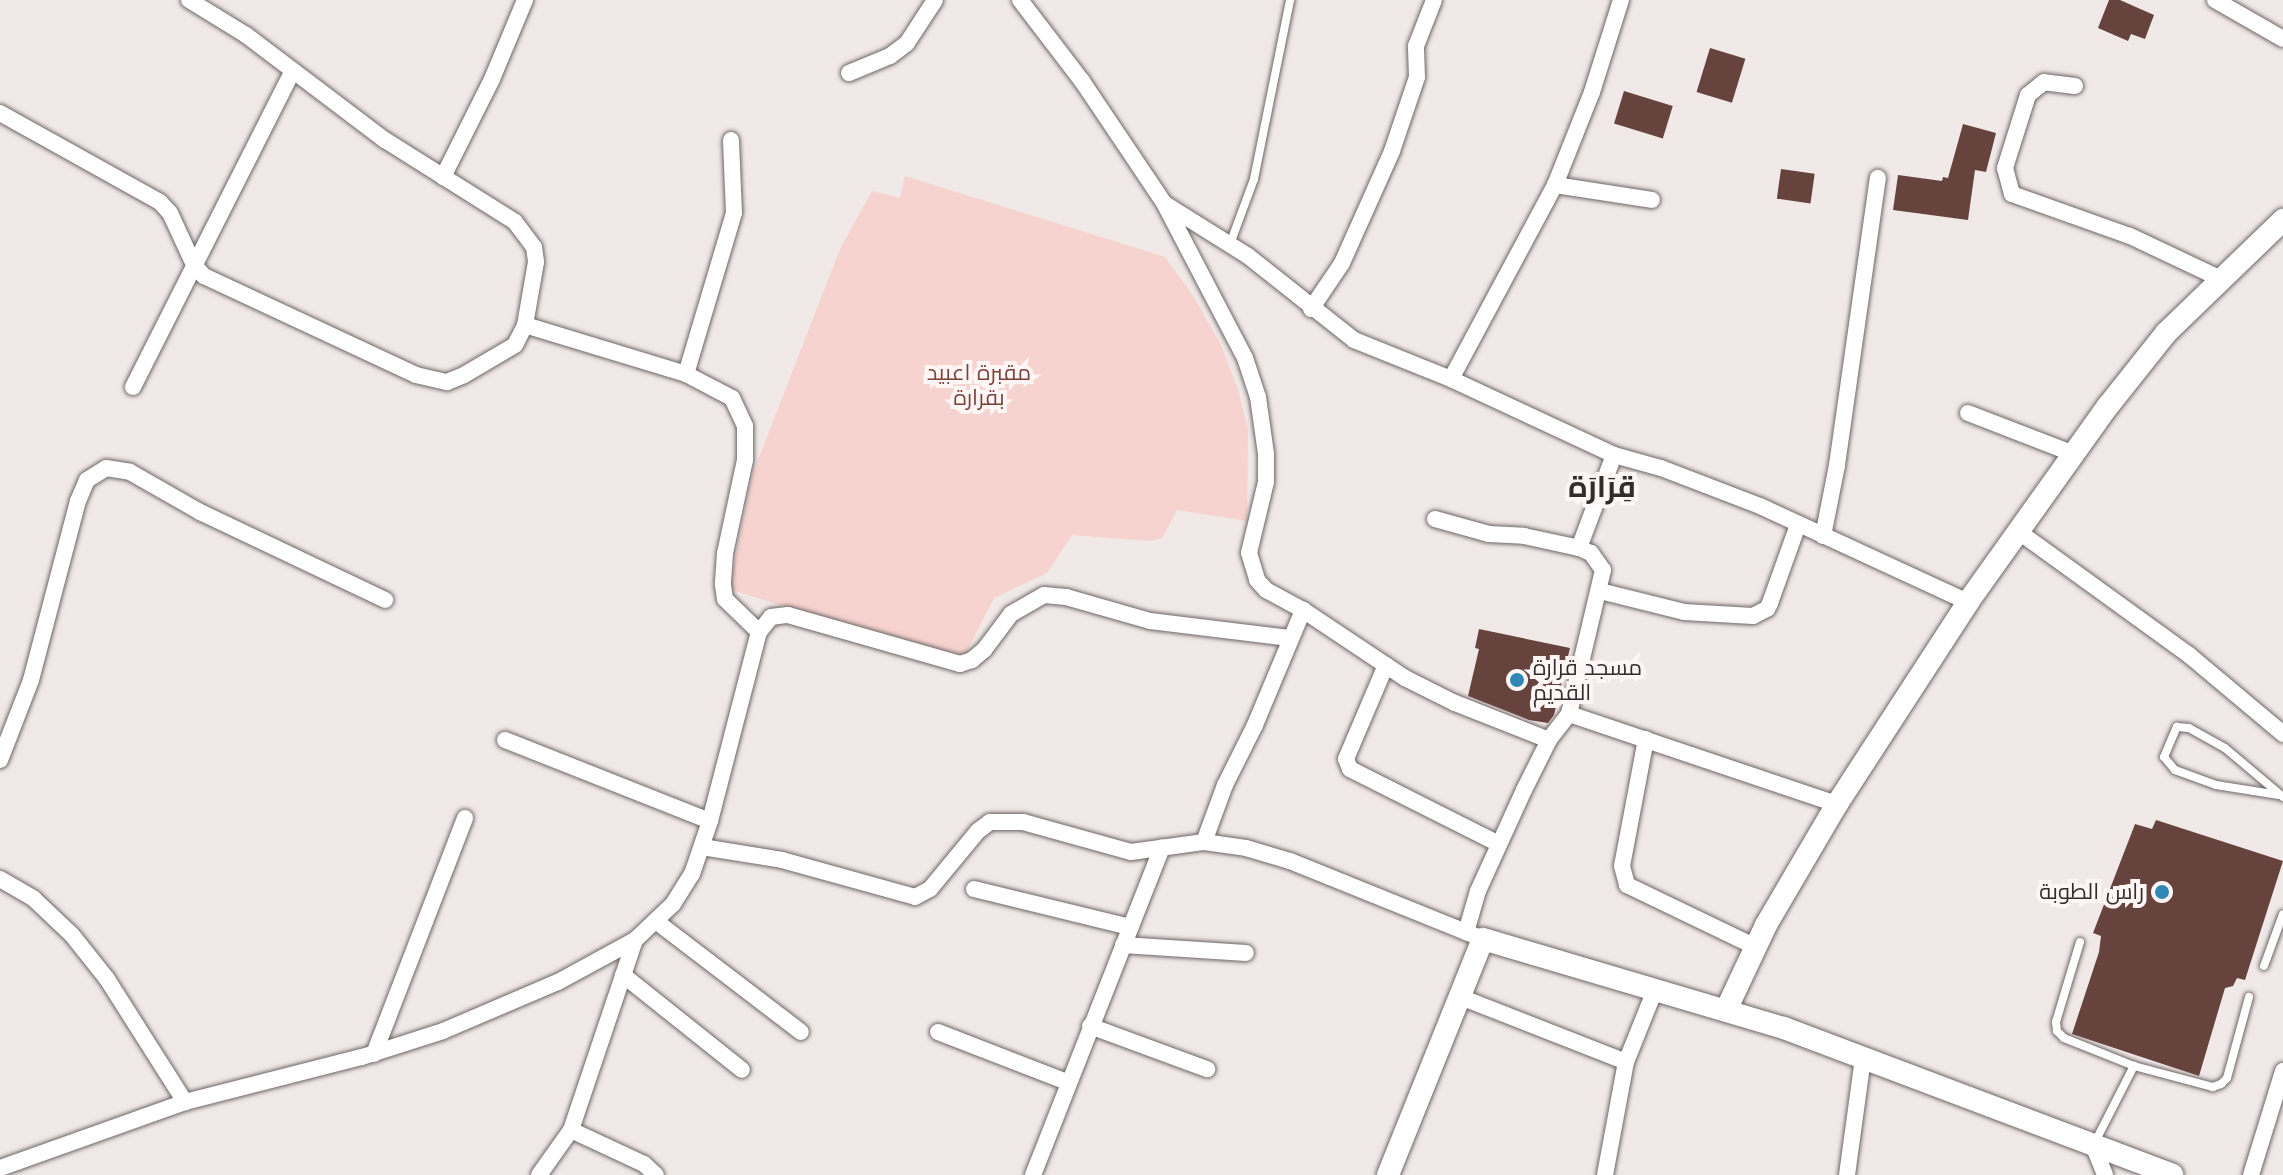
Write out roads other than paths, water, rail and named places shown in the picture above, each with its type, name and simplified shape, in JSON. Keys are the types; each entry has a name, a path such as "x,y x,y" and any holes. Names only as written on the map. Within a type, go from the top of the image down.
{"street":[{"path":"0,113 160,202 170,213 194,265 204,276 436,382 454,380 515,345 525,325 536,262 527,234 515,222 332,104 246,35 189,0"},
{"path":"443,177 492,79 525,0"},
{"path":"849,73 890,56 907,43 935,0"},
{"path":"1020,0 1082,81 1164,203 1228,322 1258,397 1264,431 1266,482 1249,553 1250,566 1266,590 1443,697 1549,740"},
{"path":"1311,309 1346,256 1392,151 1417,77 1416,46 1434,0"},
{"path":"1451,379 1555,185 1592,92 1621,0"},
{"path":"2215,0 2283,39"},
{"path":"133,387 292,72"},
{"path":"2075,86 2044,82 2028,95 2005,168 2012,194 2130,236 2219,278"},
{"path":"686,374 734,213 731,140"},
{"path":"1823,536 1839,452 1878,178"},
{"path":"1555,185 1652,200"},
{"path":"1164,203 1230,244 1354,340 1451,379 1614,455 1739,497 1968,602"},
{"path":"1727,1008 1756,947 1837,804 1968,602 2166,333 2219,278 2283,220"},
{"path":"525,325 686,374 732,398 745,426 745,460 725,553 723,585 725,599 759,632"},
{"path":"1968,413 2074,454"},
{"path":"1579,548 1614,455"},
{"path":"0,760 31,680 78,501 87,480 106,468 130,472 200,512 385,600"},
{"path":"1388,1175 1458,996 1499,844 1549,740 1569,714 1600,591 1601,564 1591,553 1524,536 1489,534 1435,519"},
{"path":"1600,591 1684,612 1753,616 1767,609 1770,603 1798,525"},
{"path":"2019,532 2189,655 2283,734"},
{"path":"0,1168 185,1102 374,1054 443,1031 610,957 635,940 657,922 685,888 710,821 759,632 771,617 788,615 960,664 972,660 984,650 1011,614 1044,595 1066,597 1150,621 1290,638"},
{"path":"1204,842 1225,785 1255,725 1303,610"},
{"path":"1386,665 1346,759 1350,769 1499,844"},
{"path":"1569,714 1837,804"},
{"path":"1646,739 1622,866 1627,885 1756,947"},
{"path":"505,740 710,821"},
{"path":"374,1054 465,818"},
{"path":"702,847 782,860 915,897 930,889 978,831 990,822 1023,822 1131,852 1204,842 1246,848 1290,861 1474,935 1655,990 1727,1008 2172,1175"},
{"path":"1033,1175 1162,847"},
{"path":"0,879 34,899 72,935 107,979 185,1102"},
{"path":"974,889 1130,927"},
{"path":"657,922 801,1032"},
{"path":"539,1175 571,1130 635,940"},
{"path":"1123,945 1246,953"},
{"path":"623,975 742,1070"},
{"path":"1605,1175 1626,1062 1655,990"},
{"path":"1458,996 1626,1062"},
{"path":"1090,1026 1207,1069"},
{"path":"938,1032 1067,1082"},
{"path":"1847,1175 1863,1058"},
{"path":"2251,1175 2283,1071"},
{"path":"571,1130 644,1164 656,1175"},
{"path":"2093,1145 2105,1175"}],"lane":[{"path":"1230,244 1254,179 1290,0"},
{"path":"2177,727 2189,728 2225,748 2254,769 2281,796 2216,785 2175,770 2164,757 2177,727"},
{"path":"2264,966 2283,914"},
{"path":"2080,942 2056,1022 2057,1031 2064,1038 2134,1066 2213,1087 2221,1084 2227,1078 2249,997"},
{"path":"2093,1145 2134,1066"}],"place":[{"name":"مسجد قرارة القديم","path":"1517,680"},
{"name":"راس الطوبة","path":"2162,892"}],"district":[{"name":"قِرَارَة","path":"1602,487"}],"park label":[{"name":"مقبرة اعبيد بقرارة","path":"979,384"}]}
